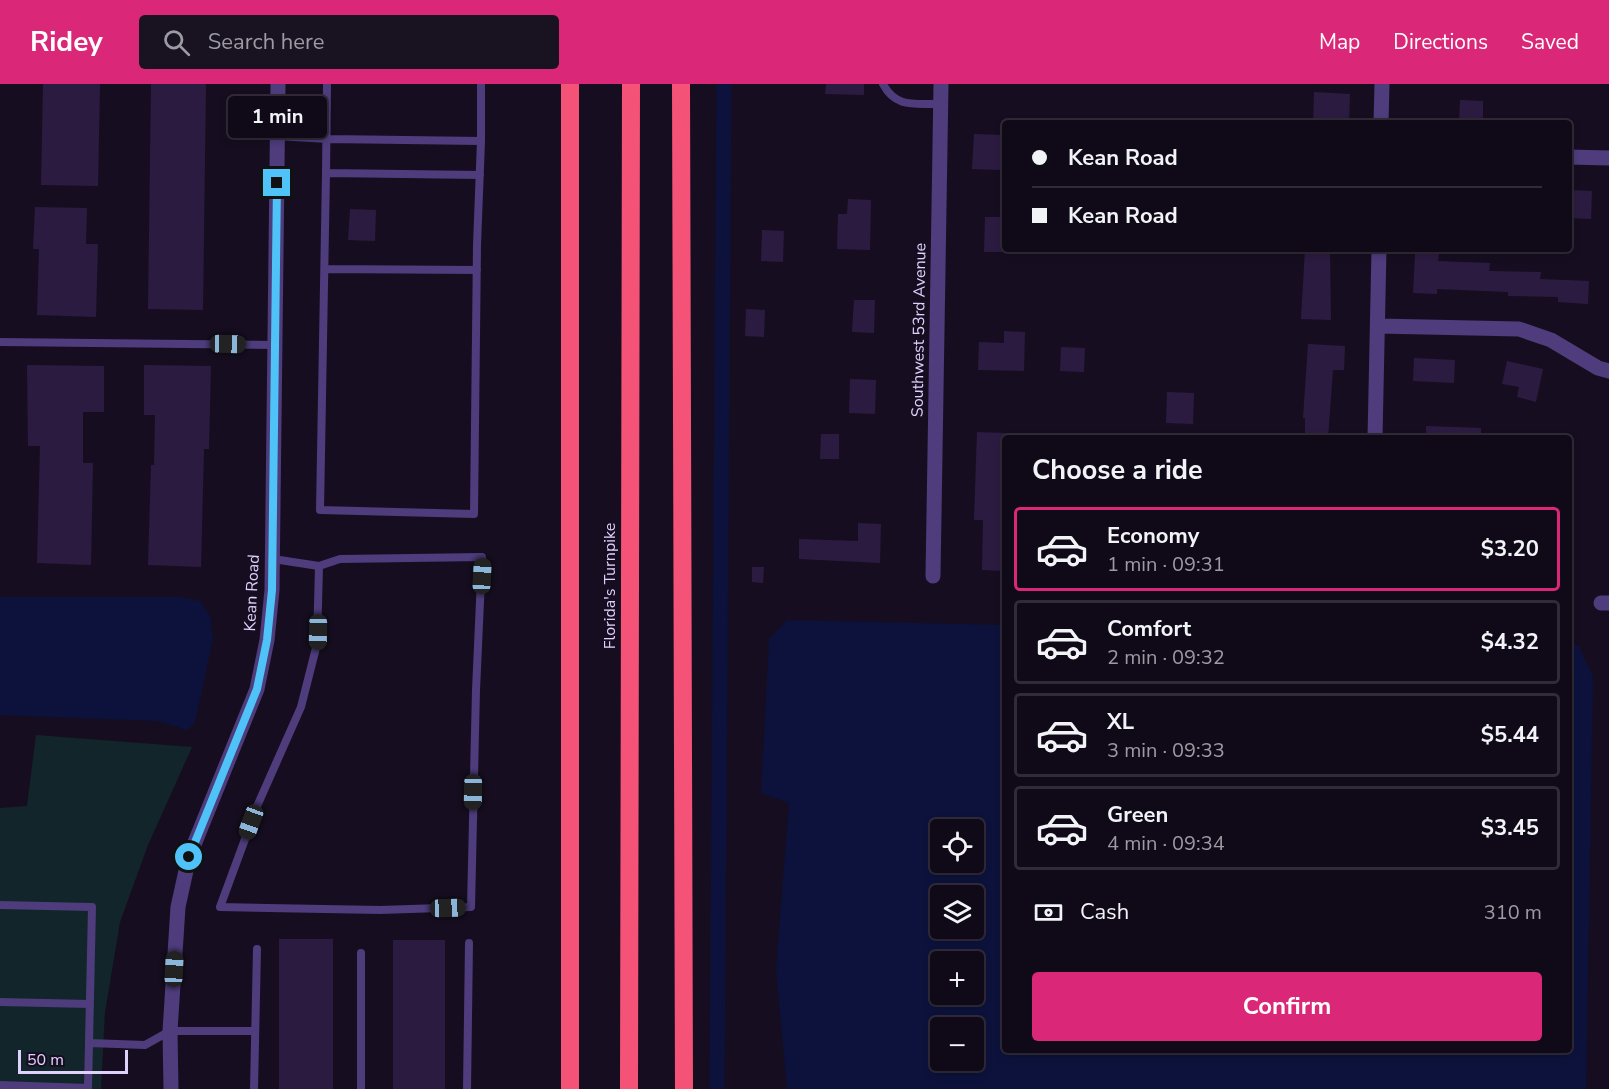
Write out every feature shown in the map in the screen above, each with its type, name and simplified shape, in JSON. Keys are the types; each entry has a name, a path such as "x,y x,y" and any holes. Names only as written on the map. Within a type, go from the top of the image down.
{"highway":[{"path":"570,84 570,1089"},
{"name":"Florida's Turnpike","path":"629,1089 631,84"},
{"path":"681,84 684,1089"}],"street":[{"name":"Kean Road","path":"171,1089 171,1031 178,908 189,857 257,689 267,640 273,559 278,84"},
{"name":"Southwest 53rd Avenue","path":"933,576 941,84"},
{"path":"1381,120 1382,84"},
{"path":"1572,157 1609,158"},
{"path":"1375,435 1379,252"},
{"path":"1378,326 1519,329 1551,340 1598,368 1609,371"}],"lane":[{"path":"327,84 328,139 320,510 474,514 477,270 482,141 481,84"},
{"path":"883,84 896,101 941,104"},
{"path":"277,136 482,141"},
{"path":"326,173 480,175"},
{"path":"325,269 477,270"},
{"path":"0,342 274,345"},
{"path":"273,559 319,566 340,559 483,557 476,690 471,907 380,910 220,908 258,804 302,707 318,644 319,566"},
{"path":"0,905 92,907 88,1088 0,1085"},
{"path":"467,1089 469,943"},
{"path":"254,1089 257,948"},
{"path":"361,953 362,1089"},
{"path":"0,1002 90,1004"},
{"path":"89,1043 145,1045 171,1031 255,1031"}],"green space":[{"path":"36,735 192,747 148,845 120,922 105,1012 101,1089 0,1089 0,808 27,806"}],"shaded area":[{"path":"0,597 179,597 200,601 210,616 213,639 195,722 187,730 158,721 0,715"},
{"path":"787,620 1002,625 1002,1053 1572,1053 1572,644 1579,646 1593,677 1586,1089 787,1089 776,969 789,803 761,793 769,639"}],"building":[{"path":"43,84 100,84 98,186 41,185"},
{"path":"151,84 206,84 203,310 148,309"},
{"path":"826,84 864,84 864,95 825,94"},
{"path":"1314,92 1350,94 1349,120 1313,120"},
{"path":"1460,100 1483,101 1483,120 1459,120"},
{"path":"974,134 1001,135 1000,170 972,169"},
{"path":"1572,190 1592,191 1591,219 1572,218"},
{"path":"848,199 871,200 870,250 837,249 838,214 847,214"},
{"path":"35,207 87,208 86,244 98,244 96,317 37,315 39,249 33,249"},
{"path":"350,209 376,210 375,241 348,240"},
{"path":"985,217 1002,217 1002,252 984,252"},
{"path":"762,230 784,231 783,262 761,261"},
{"path":"1305,252 1330,252 1331,320 1301,319"},
{"path":"1415,253 1439,254 1438,261 1490,263 1489,271 1541,272 1540,279 1589,281 1588,304 1558,302 1558,297 1508,296 1508,292 1437,289 1437,294 1413,293"},
{"path":"854,300 875,300 874,333 852,332"},
{"path":"746,309 765,310 764,337 745,336"},
{"path":"1004,331 1025,332 1024,371 978,370 979,342 1004,343"},
{"path":"1308,344 1345,346 1344,370 1333,370 1328,435 1305,435 1305,418 1303,418"},
{"path":"1061,347 1085,348 1084,372 1060,371"},
{"path":"1414,358 1455,360 1454,383 1413,381"},
{"path":"1507,361 1543,369 1536,402 1517,397 1519,387 1502,384"},
{"path":"27,365 104,366 104,412 83,412 83,463 93,463 91,565 37,563 40,446 28,446"},
{"path":"144,365 211,366 209,449 204,449 201,567 148,565 155,415 144,415"},
{"path":"850,379 876,380 875,414 849,413"},
{"path":"1167,392 1194,393 1193,424 1166,423"},
{"path":"1426,426 1481,428 1481,435 1426,435"},
{"path":"977,432 1005,433 1002,435 1002,571 982,570 983,520 974,520"},
{"path":"821,434 839,434 839,459 820,459"},
{"path":"858,523 881,524 880,563 799,559 799,539 858,541"},
{"path":"752,567 764,567 763,583 752,582"},
{"path":"279,939 333,939 333,1089 279,1089"},
{"path":"393,940 445,940 445,1089 393,1089"}],"waterway":[{"path":"717,1089 724,84"}],"route":[{"path":"189,857 257,689 267,640 272,590 277,183"}]}
